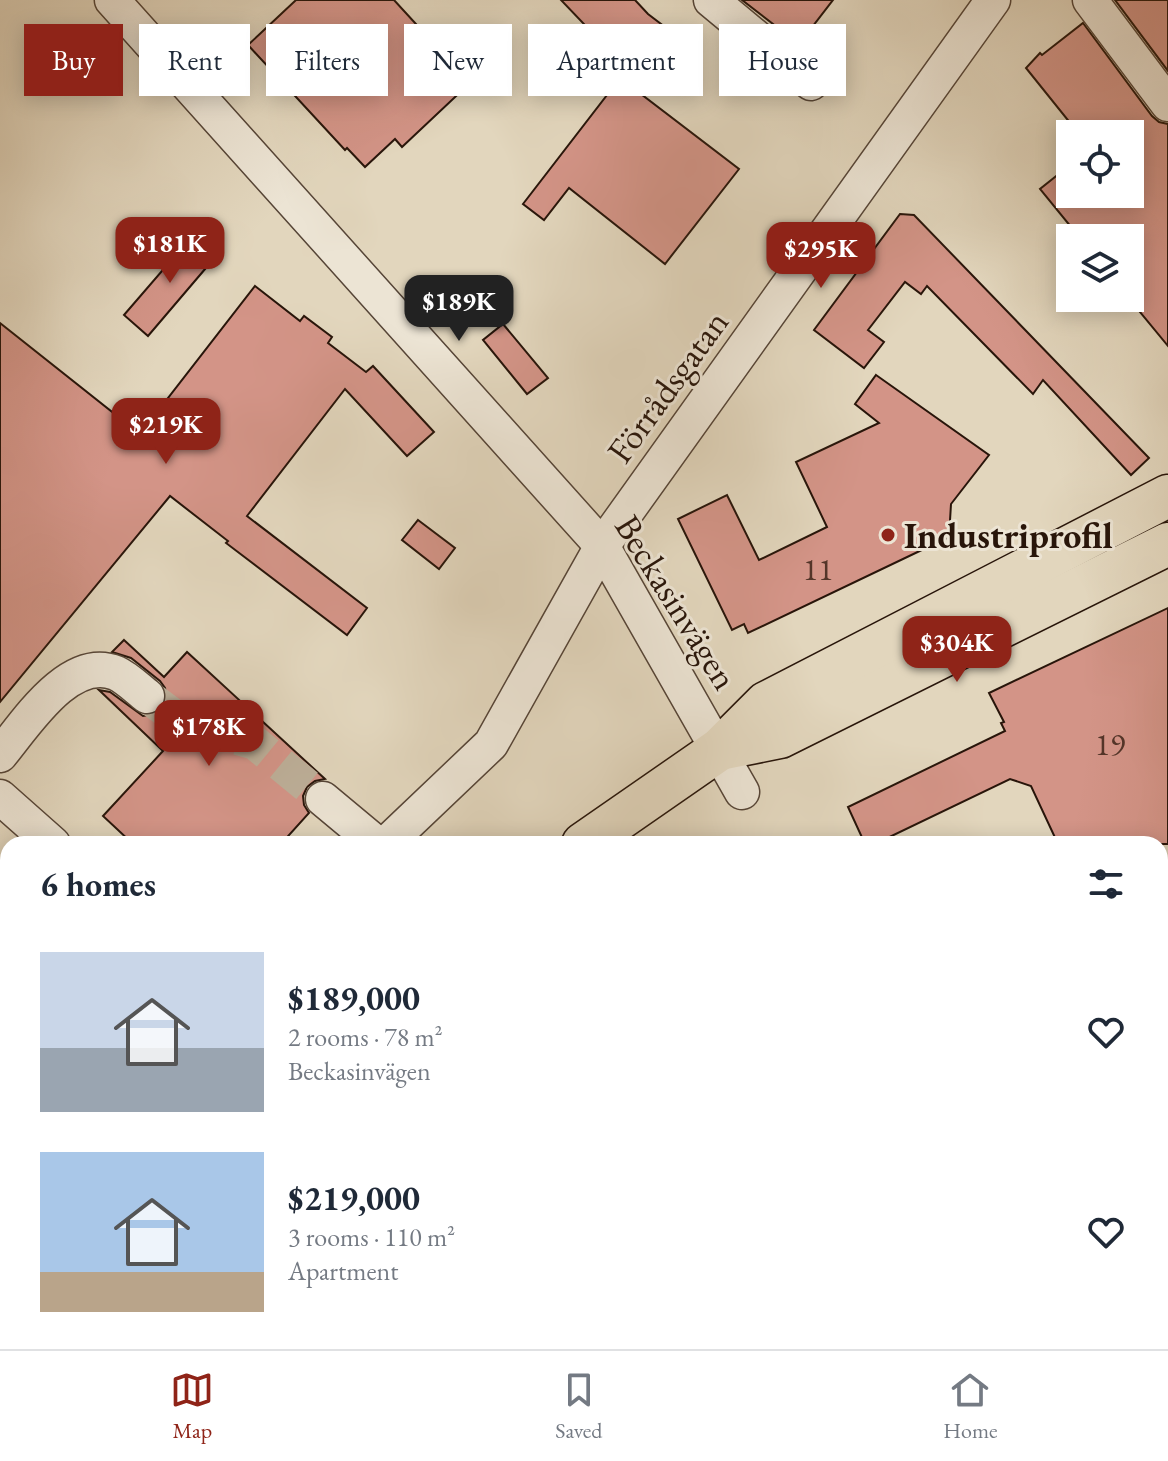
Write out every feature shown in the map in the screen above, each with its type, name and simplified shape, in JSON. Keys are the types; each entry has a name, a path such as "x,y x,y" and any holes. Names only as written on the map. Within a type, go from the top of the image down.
{"main road":[{"path":"595,836 720,749 766,703 1168,496"},
{"path":"720,749 780,737 1168,544"}],"street":[{"name":"Beckasinvägen","path":"112,0 602,546 742,792"},
{"path":"711,0 740,24"},
{"name":"Förrådsgatan","path":"394,836 491,744 602,546 993,0"},
{"path":"1090,0 1168,104"},
{"path":"0,755 60,685 75,676 89,671 117,673 147,696"},
{"path":"0,797 44,836"},
{"path":"323,799 367,836"}],"building":[{"path":"296,0 394,0 416,24 404,24 404,96 456,96 402,147 395,139 365,167 295,96 388,96 388,24 270,24"},
{"path":"561,0 635,0 661,24 584,24"},
{"path":"742,0 833,0 814,24 773,24"},
{"path":"1115,0 1168,0 1168,71"},
{"path":"1083,23 1152,116 1168,124 1168,346 1140,312 1144,312 1144,224 1069,224 1040,189 1056,176 1056,208 1144,208 1144,120 1068,120 1026,68 1040,53 1042,55"},
{"path":"266,28 266,64 250,47 250,43"},
{"path":"606,96 644,96 739,169 665,264 569,188 544,220 523,204"},
{"path":"900,214 914,215 1149,458 1131,475 1043,380 1033,394 927,286 921,294 905,282 868,330 884,342 864,368 814,330"},
{"path":"193,235 217,255 148,336 124,315"},
{"path":"255,286 300,321 304,316 332,337 328,343 366,372 373,366 434,432 407,456 345,389 247,516 367,608 347,635 170,496 0,702 0,323 140,434"},
{"path":"503,324 548,378 527,394 483,340"},
{"name":"Industriprofil","path":"876,375 989,455 951,504 949,537 748,633 744,624 732,630 678,519 727,495 759,560 827,527 796,462 879,423 855,404"},
{"path":"418,520 455,548 439,569 402,540"},
{"path":"1168,608 1168,836 1054,836 1031,786 1010,779 892,836 861,836 848,807 1005,731 1001,723 1004,722 989,693"},
{"path":"124,640 164,677 187,652 325,779 307,787 303,796 309,813 288,836 124,836 103,816 163,751 99,690 110,692 143,716 155,714 163,708 167,698 160,681 131,658 112,652"}],"tunnel":[{"path":"147,696 182,722 255,743 323,799"}],"place":[{"name":"Industriprofil","path":"888,535"}]}
